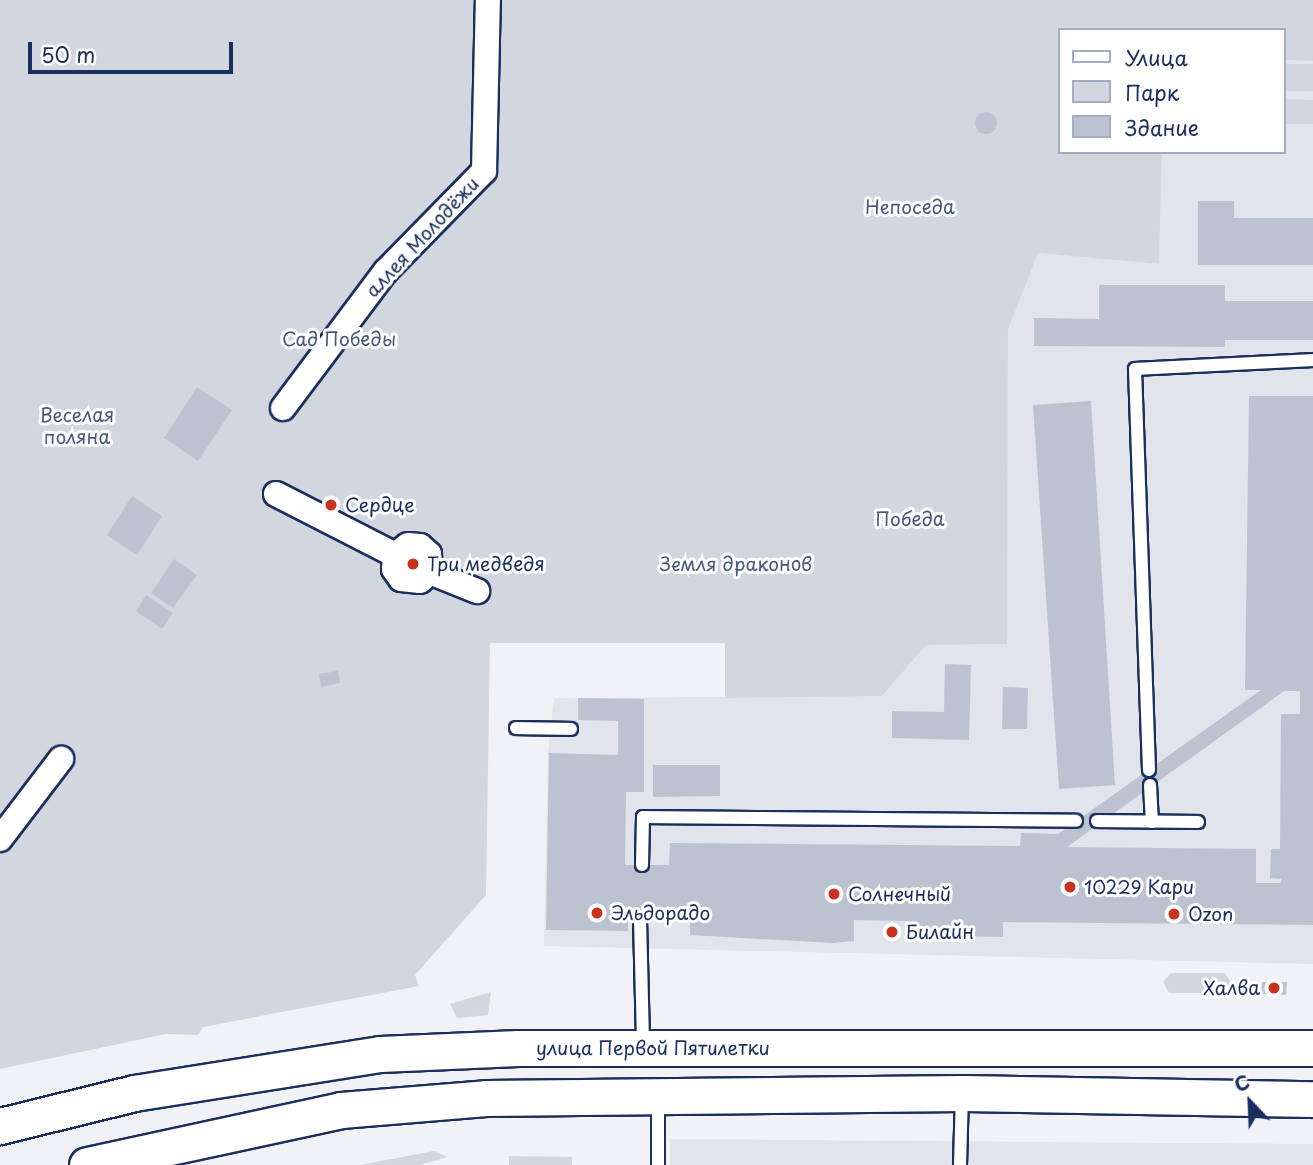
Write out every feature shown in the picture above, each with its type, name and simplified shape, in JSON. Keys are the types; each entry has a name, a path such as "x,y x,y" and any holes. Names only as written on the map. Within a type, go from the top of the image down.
{"main road":[{"name":"улица Первой Пятилетки","path":"0,1126 134,1093 380,1054 643,1049 1313,1048"},
{"path":"87,1165 178,1154 341,1110 486,1098 962,1093 1313,1099"}],"street":[{"name":"аллея Молодёжи","path":"283,408 386,271 484,171 488,0"},
{"path":"276,494 395,555 408,545 420,546 432,559 430,572 477,592"},
{"path":"0,839 61,759"}],"lane":[{"path":"1149,770 1135,369 1313,360"},
{"path":"516,728 571,729"},
{"path":"1150,785 1152,822"},
{"path":"642,865 643,817 1076,821"},
{"path":"1097,821 1198,822"},
{"path":"640,919 643,1049"},
{"path":"960,1165 962,1093"},
{"path":"658,1098 658,1165"}],"shaded area":[{"path":"1285,60 1313,61 1313,964 544,946 548,753 554,698 882,696 926,645 1006,644 1008,330 1038,253 1159,264 1162,154 1285,154"},
{"path":"670,1139 1313,1144 1313,1165 670,1165"}],"green space":[{"name":"Сад Победы","path":"0,0 1313,0 1313,61 1285,60 1285,28 1058,28 1058,154 1162,154 1159,264 1038,253 1008,330 1007,644 926,645 882,696 725,698 725,643 490,643 486,895 415,975 419,986 203,1027 198,1035 166,1034 0,1069"},
{"path":"1285,64 1313,64 1313,91 1285,91"},
{"path":"1285,99 1313,100 1313,124 1285,124"},
{"path":"1171,973 1225,973 1233,986 1225,993 1169,993 1163,982"},
{"path":"491,992 488,1015 457,1018 450,1004"},
{"path":"434,1151 447,1157 420,1165 360,1165"},
{"path":"509,1156 572,1157 572,1165 509,1165"}],"building":[{"path":"986,112 996,119 997,123 990,133 986,134 976,127 975,123 982,113"},
{"path":"1198,201 1234,201 1234,218 1313,218 1313,265 1198,265"},
{"path":"1099,285 1225,285 1225,301 1313,301 1313,340 1225,340 1225,347 1034,346 1034,318 1099,319"},
{"path":"197,387 232,410 198,461 164,438"},
{"path":"1249,396 1313,396 1313,925 1003,922 1003,937 938,936 922,942 911,934 908,921 854,920 854,941 833,943 690,935 690,918 628,918 628,931 546,930 549,753 618,755 618,721 578,720 578,698 644,699 644,792 626,792 625,865 669,865 670,843 1020,846 1021,833 1058,834 1261,690 1245,690","holes":["1284,691 1300,691 1300,714 1281,714 1280,849 1271,849 1270,878 1281,879 1281,883 1256,883 1256,849 1067,847"]},
{"path":"1091,401 1115,785 1059,789 1033,405"},
{"path":"132,496 162,516 137,555 107,535"},
{"path":"174,559 197,575 173,608 151,593"},
{"path":"146,595 173,613 162,629 136,611"},
{"path":"945,664 971,665 969,740 892,738 892,711 944,712"},
{"path":"338,671 340,683 321,687 319,674"},
{"path":"1003,687 1028,688 1027,729 1002,729"},
{"path":"653,765 720,765 720,796 653,797"},
{"name":"Халва","path":"1262,982 1287,982 1286,995 1261,994"}],"place":[{"name":"Сердце","path":"331,505"},
{"name":"Три медведя","path":"413,564"},
{"name":"10229 Кари","path":"1070,887"},
{"name":"Солнечный","path":"834,894"},
{"name":"Эльдорадо","path":"597,913"},
{"name":"Ozon","path":"1174,914"},
{"name":"Билайн","path":"892,932"},
{"name":"Халва","path":"1274,988"}],"park label":[{"name":"Непоседа","path":"910,207"},
{"name":"Веселая поляна","path":"77,426"},
{"name":"Победа","path":"910,519"},
{"name":"Земля драконов","path":"736,564"}]}
